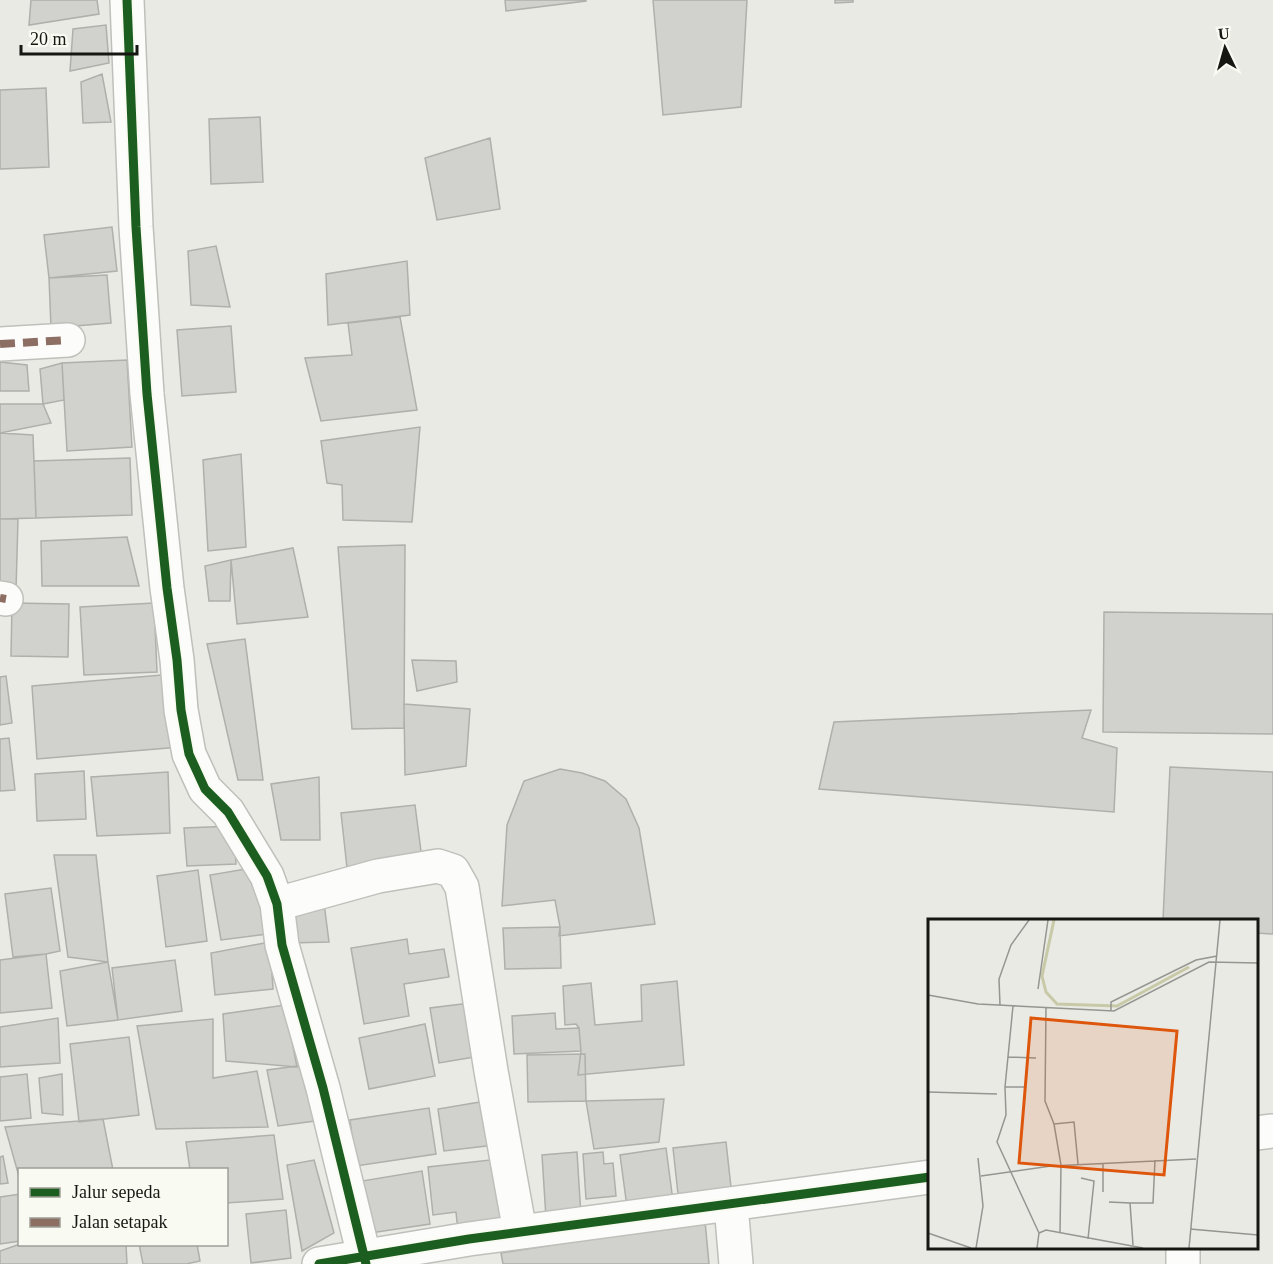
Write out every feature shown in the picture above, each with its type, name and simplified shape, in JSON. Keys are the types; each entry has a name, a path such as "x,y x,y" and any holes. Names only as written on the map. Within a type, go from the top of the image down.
{"street":[{"path":"127,0 136,227 147,394 183,722 189,754 205,789 228,812 267,876 277,904 282,945 323,1088 366,1260"},
{"path":"0,344 68,340"},
{"path":"277,904 378,876 438,866 453,871 462,887 491,1071 520,1232"},
{"path":"1258,1132 1273,1131"},
{"path":"319,1264 366,1260 520,1232 928,1177"},
{"path":"731,1205 736,1264"}],"building":[{"path":"31,0 97,0 99,14 29,25"},
{"path":"505,0 586,0 586,1 506,11"},
{"path":"653,0 747,0 741,107 663,115"},
{"path":"835,0 853,0 853,2 835,3"},
{"path":"106,25 109,63 70,71 73,29"},
{"path":"102,74 111,122 83,123 81,82"},
{"path":"46,88 49,167 0,169 0,90"},
{"path":"260,117 263,182 211,184 209,119"},
{"path":"490,138 500,209 437,220 425,158"},
{"path":"112,227 117,271 49,278 44,235"},
{"path":"216,246 230,307 191,305 188,251"},
{"path":"407,261 410,315 328,325 326,274"},
{"path":"107,275 111,323 51,328 49,278"},
{"path":"400,317 417,410 321,421 305,358 352,355 348,323"},
{"path":"231,326 236,392 182,396 177,330"},
{"path":"127,360 132,447 67,451 62,363"},
{"path":"0,362 27,365 29,391 0,391"},
{"path":"62,363 64,400 43,404 40,369"},
{"path":"0,404 43,404 51,423 0,433"},
{"path":"420,427 412,522 343,520 342,485 327,483 321,441"},
{"path":"0,433 33,435 36,518 0,519"},
{"path":"241,454 246,547 208,551 203,460"},
{"path":"130,458 132,515 36,518 34,461"},
{"path":"0,519 18,519 16,591 0,590"},
{"path":"127,537 139,586 42,586 41,541"},
{"path":"405,545 404,728 352,729 338,547"},
{"path":"293,548 308,617 237,624 231,560"},
{"path":"231,560 230,601 209,601 205,566"},
{"path":"12,603 69,604 68,657 11,656"},
{"path":"154,603 157,672 84,675 80,607"},
{"path":"1104,612 1273,614 1273,734 1103,732"},
{"path":"245,639 263,780 238,780 207,644"},
{"path":"412,660 456,661 457,682 417,691"},
{"path":"174,674 180,747 37,759 32,686"},
{"path":"6,676 12,723 0,725 0,677"},
{"path":"404,704 470,709 466,766 405,775"},
{"path":"1091,710 1082,738 1117,748 1114,812 819,789 834,722"},
{"path":"9,738 15,790 0,791 0,739"},
{"path":"1170,767 1273,772 1273,934 1258,933 1258,919 1163,919"},
{"path":"560,769 582,773 605,781 626,799 639,828 655,924 559,936 560,927 555,900 502,906 507,825 524,781"},
{"path":"84,771 86,819 37,821 35,774"},
{"path":"168,772 170,833 97,836 91,777"},
{"path":"319,777 320,840 281,840 271,784"},
{"path":"415,805 422,859 347,868 341,813"},
{"path":"234,826 236,864 187,866 184,828"},
{"path":"54,855 96,855 108,962 68,957"},
{"path":"257,867 267,934 221,940 210,875"},
{"path":"198,870 207,941 166,947 157,876"},
{"path":"51,888 60,951 13,957 5,894"},
{"path":"324,903 329,942 290,943 287,904"},
{"path":"560,927 561,968 505,969 503,928"},
{"path":"407,939 409,954 444,949 449,977 404,984 409,1016 364,1024 351,948"},
{"path":"270,942 273,989 215,995 211,953"},
{"path":"46,954 52,1008 0,1013 0,960"},
{"path":"175,960 182,1011 118,1020 112,968"},
{"path":"108,962 118,1020 67,1026 60,971"},
{"path":"677,981 684,1065 578,1075 581,1051 579,1028 576,1024 565,1025 563,986 591,983 595,1025 642,1021 641,985"},
{"path":"462,1004 478,1007 480,1056 439,1063 430,1008"},
{"path":"285,1005 297,1067 226,1061 223,1014"},
{"path":"555,1013 556,1029 579,1028 581,1051 514,1054 512,1016"},
{"path":"58,1018 60,1063 0,1067 0,1027"},
{"path":"213,1019 213,1078 257,1071 268,1127 156,1129 137,1026"},
{"path":"425,1024 435,1076 369,1089 359,1038"},
{"path":"129,1037 139,1115 79,1122 70,1044"},
{"path":"585,1054 586,1101 528,1102 527,1055"},
{"path":"305,1065 315,1121 278,1126 267,1070"},
{"path":"27,1074 31,1118 0,1121 0,1077"},
{"path":"62,1074 63,1115 42,1113 39,1078"},
{"path":"664,1099 659,1142 594,1149 586,1101"},
{"path":"492,1100 495,1145 444,1151 438,1109"},
{"path":"429,1108 436,1154 356,1166 350,1120"},
{"path":"103,1119 113,1168 18,1168 18,1173 5,1127"},
{"path":"274,1135 283,1199 228,1203 228,1168 190,1168 186,1142"},
{"path":"726,1142 732,1196 679,1203 673,1148"},
{"path":"666,1148 673,1201 627,1207 620,1155"},
{"path":"577,1152 581,1216 546,1218 542,1155"},
{"path":"603,1152 604,1164 613,1163 616,1196 586,1199 583,1154"},
{"path":"3,1156 8,1183 0,1184 0,1157"},
{"path":"499,1159 507,1227 458,1232 456,1212 433,1215 428,1167"},
{"path":"314,1160 334,1233 302,1251 287,1165"},
{"path":"422,1171 430,1224 364,1234 356,1182"},
{"path":"18,1194 18,1241 0,1244 0,1197"},
{"path":"286,1210 291,1258 251,1263 246,1214"},
{"path":"705,1221 709,1264 503,1264 501,1253"},
{"path":"18,1245 126,1246 127,1264 0,1264 0,1251"},
{"path":"139,1246 197,1246 200,1261 186,1264 143,1264"}],"marked path":[{"path":"0,344 68,340"},
{"path":"0,598 6,599"}],"cycle path":[{"path":"127,0 136,227 147,394 181,710 189,754 205,789 228,812 267,876 277,904 282,945 323,1088 366,1264"},
{"path":"319,1264 469,1239 928,1177"}]}
